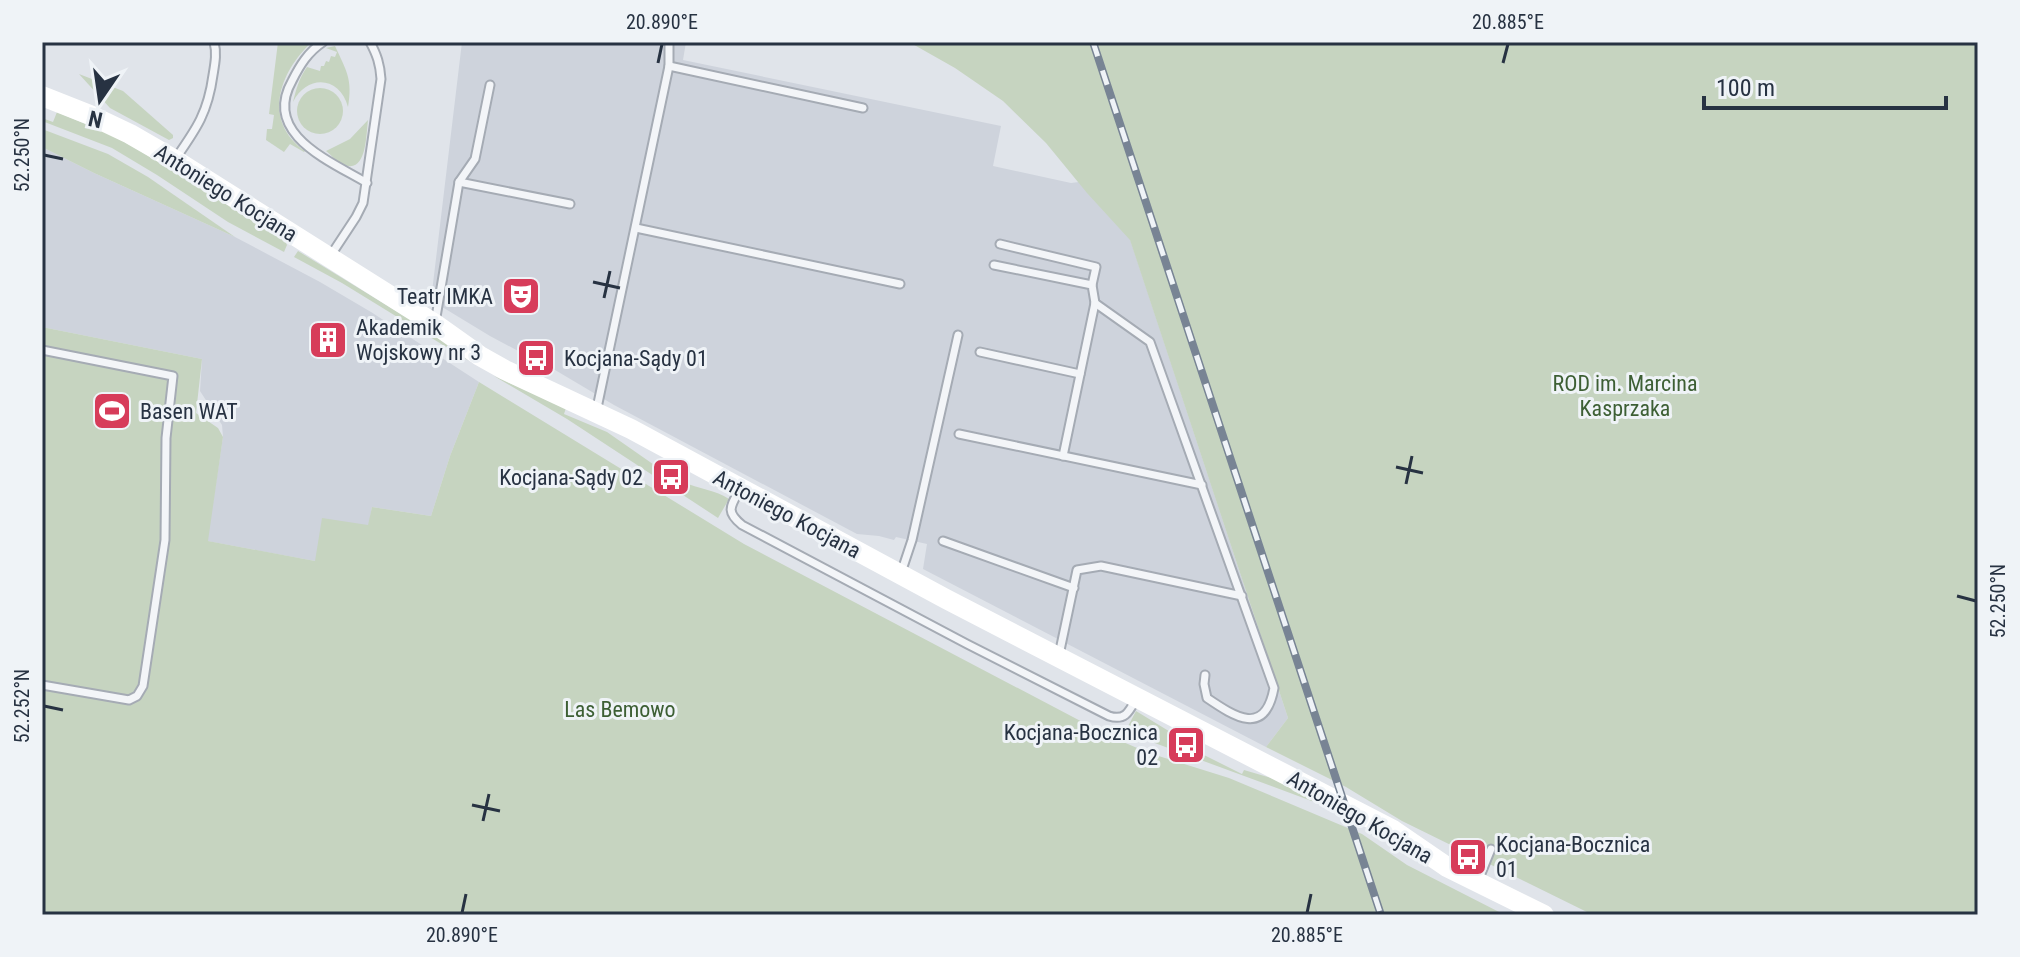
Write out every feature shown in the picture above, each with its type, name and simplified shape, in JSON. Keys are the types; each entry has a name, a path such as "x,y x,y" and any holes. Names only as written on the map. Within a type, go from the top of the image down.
{"street":[{"name":"Antoniego Kocjana","path":"42,96 103,121 175,160 505,370 596,412 899,574 1393,830 1447,867 1544,915"}],"lane":[{"path":"175,160 196,129 209,100 216,55 214,42"},
{"path":"323,42 306,57 288,86 284,117 301,140 367,183"},
{"path":"329,258 356,217 367,183 381,79 377,53 370,42"},
{"path":"596,412 669,66 669,42"},
{"path":"669,66 863,108"},
{"path":"435,324 459,182 475,159 490,85"},
{"path":"459,182 570,204"},
{"path":"636,228 900,284"},
{"path":"1000,244 1096,267 1092,285 1095,303 1063,456"},
{"path":"994,265 1092,285"},
{"path":"1095,303 1150,342 1274,688 1271,702 1266,711 1256,718 1233,716 1207,698 1205,675"},
{"path":"899,574 912,540 958,335"},
{"path":"42,350 173,376 166,438 165,540 143,686 137,696 129,700 42,685"},
{"path":"980,352 1080,374"},
{"path":"959,434 1202,485"},
{"path":"740,489 731,512 742,525 967,644 1117,719 1128,713 1137,697"},
{"path":"943,541 1074,588"},
{"path":"1059,657 1077,570 1101,566 1242,596"},
{"path":"1477,883 1491,849"}],"shaded area":[{"path":"462,42 686,42 683,60 1001,126 993,166 1071,183 1079,182 1130,239 1288,718 1266,747 923,569 927,544 896,537 894,540 857,534 614,405 545,364 543,359 529,351 522,353 429,299"},
{"path":"42,147 235,237 320,282 479,382 431,516 372,507 369,525 315,561 207,541 223,437 222,425 200,391 202,359 42,327"}],"green space":[{"path":"278,42 312,42 291,67 280,96 283,126 304,152 290,144 284,152 266,140 267,129 272,129 274,115 269,114"},
{"name":"ROD im. Marcina Kasprzaka","path":"909,42 1978,42 1978,915 1593,915 1402,821 1346,787 1266,747 1288,718 1130,240 1046,143 1003,101 955,68"},
{"path":"335,46 349,82 348,107 338,89 323,82 306,87 293,102 307,67 320,71 321,66 329,62 331,56 335,57 337,52 326,48"},
{"path":"79,74 123,91 173,138 169,140 110,108"},
{"path":"320,88 336,95 343,111 336,127 320,134 304,127 297,111 304,95"},
{"path":"57,112 114,136 142,152 285,241 284,252 228,222 112,148 42,121 42,118 53,122"},
{"path":"368,120 364,152 356,164 342,164 326,151 350,139"},
{"path":"42,129 108,154 148,177 235,237 42,147"},
{"path":"298,251 432,333 469,361 294,257"},
{"name":"Las Bemowo","path":"42,327 202,359 196,413 218,428 223,437 208,541 315,561 322,518 368,525 372,507 431,516 479,382 744,544 1109,736 1149,753 1229,778 1362,834 1407,865 1505,915 42,915"},
{"path":"494,376 566,408 564,414 607,432 660,469 661,476 675,484 683,482 729,499 718,518 567,419"},
{"path":"1136,711 1172,733 1177,737 1178,745 1191,753 1198,752 1242,774 1244,770 1278,780 1344,814 1125,732"}],"railway":[{"path":"1093,42 1381,915"}],"place":[{"name":"Teatr IMKA","path":"521,296"},
{"name":"Akademik Wojskowy nr 3","path":"328,340"},
{"name":"Kocjana-Sądy 01","path":"536,358"},
{"name":"Basen WAT","path":"112,411"},
{"name":"Kocjana-Sądy 02","path":"671,477"},
{"name":"Kocjana-Bocznica 02","path":"1186,745"},
{"name":"Kocjana-Bocznica 01","path":"1468,857"}]}
